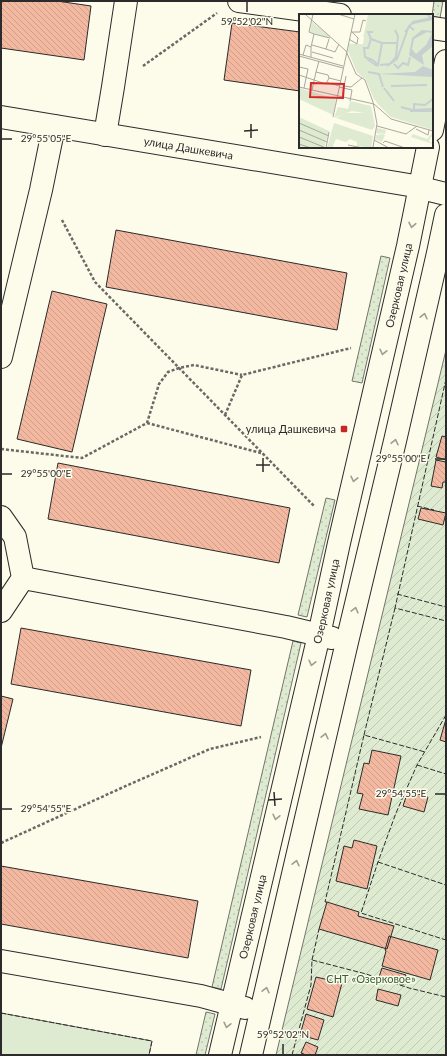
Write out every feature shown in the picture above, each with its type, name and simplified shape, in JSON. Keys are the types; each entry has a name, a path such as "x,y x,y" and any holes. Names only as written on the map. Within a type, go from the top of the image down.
{"street":[{"path":"105,135 126,1"},
{"path":"230,6 328,14"},
{"path":"433,28 446,30"},
{"path":"433,125 446,61"},
{"name":"улица Дашкевича","path":"1,117 420,187 446,194"},
{"path":"1,357 41,190 54,126"},
{"name":"Озерковая улица","path":"220,1055 319,635 408,246 428,148"},
{"path":"251,1055 395,441 446,215"},
{"path":"1,518 15,537 23,578 1,611"},
{"path":"23,578 286,627 347,642"},
{"path":"1,961 201,996 261,1012"}],"path":[{"path":"113,87 230,6"},
{"path":"60,217 95,282 314,506"},
{"path":"147,423 159,384 168,372 194,365 242,375 352,348"},
{"path":"225,415 242,375"},
{"path":"1,449 82,458 147,423 262,453"},
{"path":"1,843 128,784 210,749 260,738"}],"green space":[{"path":"434,1 443,1 440,18 433,16"},
{"path":"381,256 390,258 362,383 352,381"},
{"name":"СНТ «Озерковое»","path":"446,350 446,1055 276,1055"},
{"path":"326,498 335,500 307,617 298,615"},
{"path":"293,641 301,643 221,989 212,987"},
{"path":"206,1012 215,1014 205,1055 196,1055"},
{"path":"1,1013 152,1041 149,1055 1,1055"}],"building":[{"path":"1,1 57,1 91,6 84,60 1,48"},
{"path":"232,23 299,32 299,91 224,80"},
{"path":"116,230 347,273 337,330 106,287"},
{"path":"52,291 107,304 72,452 17,439"},
{"path":"442,436 446,437 446,460 436,457"},
{"path":"436,460 446,462 446,482 443,482 442,488 431,486"},
{"path":"58,463 290,508 279,563 48,519"},
{"path":"421,508 446,513 443,525 418,519"},
{"path":"21,628 251,670 241,726 11,684"},
{"path":"1,696 13,699 1,748"},
{"path":"446,719 446,742 440,740"},
{"path":"372,750 401,756 388,815 359,809 363,794 357,793 364,763 369,764"},
{"path":"408,791 428,797 424,812 403,806"},
{"path":"354,840 377,846 367,889 336,881 344,846 352,848"},
{"path":"1,866 198,901 188,958 1,924"},
{"path":"327,902 359,912 358,916 394,926 387,949 319,929"},
{"path":"389,936 438,950 430,980 382,966"},
{"path":"382,968 406,975 403,985 379,977"},
{"path":"316,977 342,983 333,1017 307,1009"},
{"path":"378,989 401,995 398,1006 376,1000"},
{"path":"306,1014 324,1020 318,1040 300,1035"},
{"path":"306,1042 318,1047 315,1055 306,1055 301,1053"}],"fence":[{"path":"446,379 395,608 446,621"},
{"path":"417,506 434,510"},
{"path":"397,594 446,607"},
{"path":"364,735 395,608"},
{"path":"446,715 417,765 396,813 361,913 446,940"},
{"path":"327,902 325,902 364,735 425,752"},
{"path":"417,765 446,774"},
{"path":"378,862 446,885"},
{"path":"312,960 319,929"},
{"path":"292,1055 311,985 312,960 446,997"},
{"path":"1,1013 152,1041 149,1055"}],"place":[{"name":"улица Дашкевича","path":"344,429"}]}
